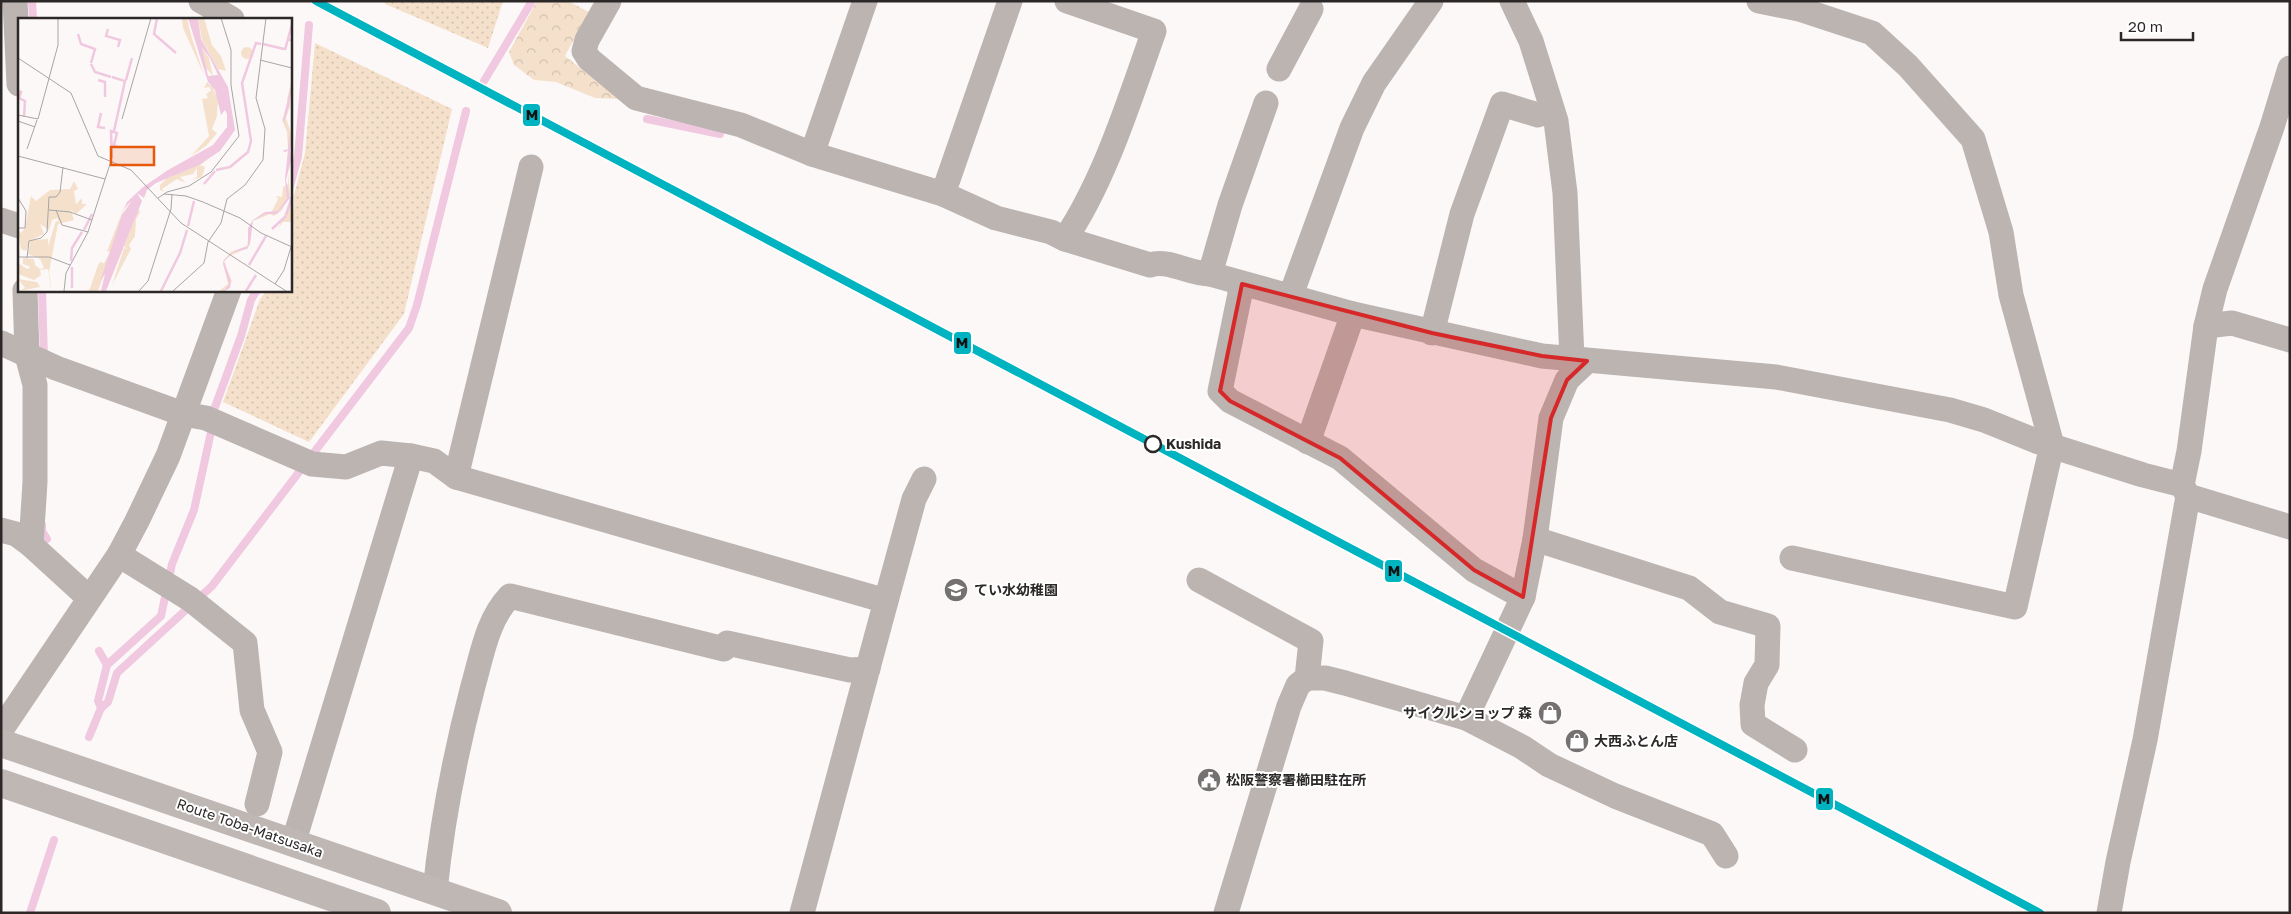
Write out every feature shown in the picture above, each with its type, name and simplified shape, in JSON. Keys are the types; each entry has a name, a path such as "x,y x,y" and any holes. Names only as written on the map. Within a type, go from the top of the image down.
{"main road":[{"name":"Route Toba-Matsusaka","path":"1,743 498,913"},
{"path":"1,783 377,913"}],"street":[{"path":"15,1 18,64"},
{"path":"201,1 230,18"},
{"path":"609,1 587,40 584,50 588,59 636,98 740,125 812,154 943,194 996,218 1051,232 1065,239 1150,265 1160,262 1196,274 1210,274 1242,284 1291,295 1353,314 1542,356 1776,377 1950,410 1984,420 2290,527"},
{"path":"812,154 865,1"},
{"path":"943,194 1010,1"},
{"path":"1065,239 1080,216 1123,119 1154,31 1067,1"},
{"path":"1291,295 1352,128 1374,83 1431,1"},
{"path":"1466,718 1523,597 1535,539 1551,418 1566,380 1579,360 1565,193 1556,121 1531,41 1512,1"},
{"path":"1759,1 1799,9 1872,33 1908,66 1974,139 2001,232 2011,295 2052,445 2015,607 1792,558"},
{"path":"1280,69 1308,4"},
{"path":"2109,913 2118,862 2145,740 2185,490 2206,326 2215,289 2272,127 2290,68"},
{"path":"1,80 18,85"},
{"path":"1210,274 1230,205 1266,103"},
{"path":"1432,333 1462,214 1502,104 1538,115"},
{"path":"456,477 531,167"},
{"path":"1,220 18,226"},
{"path":"1242,284 1220,391 1230,402 1340,458 1474,570 1523,597"},
{"path":"25,291 29,356 34,384 34,482 30,545"},
{"path":"1,730 89,598 128,562 138,521 168,456 222,292"},
{"path":"1308,442 1353,314"},
{"path":"2206,326 2232,323 2290,340"},
{"path":"1,343 56,368 183,414 206,418 304,460 346,467 381,453 411,456 434,461 456,477 886,600"},
{"path":"294,844 411,456"},
{"path":"802,913 914,499 924,479"},
{"path":"1,530 16,534 89,598"},
{"path":"1535,539 1689,588 1720,612 1768,626 1767,665 1756,683 1752,705 1753,724 1795,750"},
{"path":"128,562 192,602 245,642 252,710 270,752 257,804"},
{"path":"1199,580 1311,640 1307,678"},
{"path":"435,891 440,832 463,724 488,630 502,604 510,596 724,649 727,643 850,670 868,669"},
{"path":"1226,913 1289,706 1298,685 1307,678 1325,678 1345,682 1466,718 1522,747 1549,764 1615,796 1712,834 1726,856"}],"highlighted area":[{"path":"1242,284 1432,333 1542,356 1587,361 1567,380 1551,418 1523,597 1474,570 1340,458 1230,401 1220,391"}],"green space":[{"path":"385,1 503,1 488,48 385,4"},
{"path":"537,1 568,1 589,12 565,56 619,99 595,98 556,82 534,80 514,65 509,52"},
{"path":"315,43 452,109 404,314 309,442 223,402 260,299 266,291 291,291 294,195 305,153"}],"waterway":[{"path":"32,1 33,18"},
{"path":"484,81 532,1"},
{"path":"291,182 298,157 309,25"},
{"path":"101,708 108,702 117,673 212,586 409,328 417,305 466,111"},
{"path":"647,119 720,134"},
{"path":"42,291 44,359"},
{"path":"215,407 241,336 251,300 256,291"},
{"path":"89,737 101,708 98,701 107,665 161,616 172,564 194,510 211,432"},
{"path":"42,525 42,531 47,539"},
{"path":"99,651 107,665"},
{"path":"30,913 54,840"}],"transit line":[{"name":"M","path":"316,1 2040,913"}],"place":[{"name":"Kushida","path":"1153,444"},
{"name":"てい水幼稚園","path":"956,590"},
{"name":"サイクルショップ 森","path":"1550,713"},
{"name":"大西ふとん店","path":"1577,741"},
{"name":"松阪警察署櫛田駐在所","path":"1209,780"}]}
